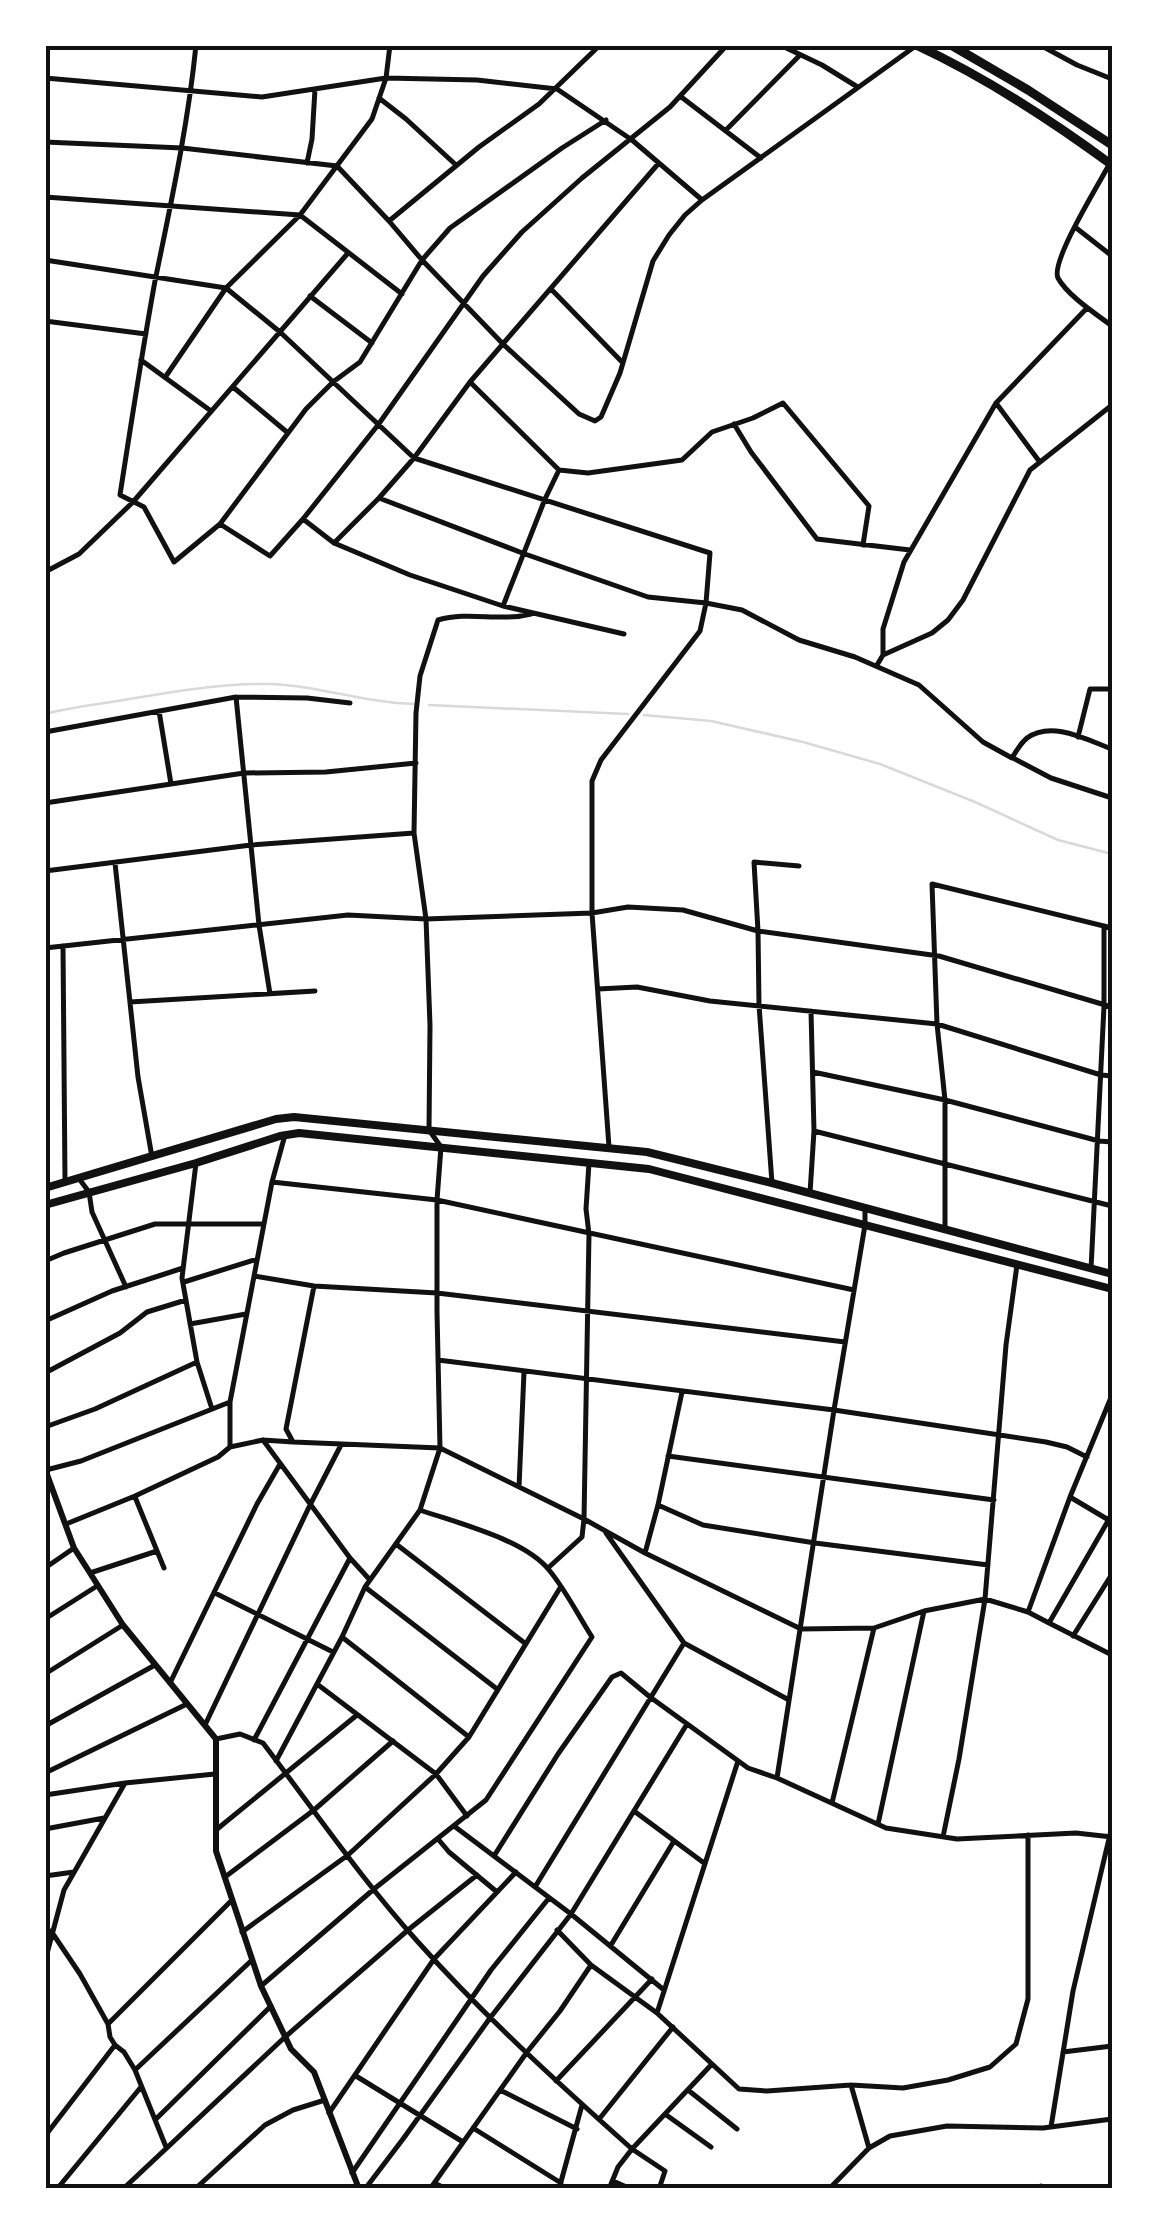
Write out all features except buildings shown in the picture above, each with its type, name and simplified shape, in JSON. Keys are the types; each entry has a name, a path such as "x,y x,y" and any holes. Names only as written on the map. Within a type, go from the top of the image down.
{"main road":[{"path":"917,45 1030,109 1111,164"},
{"path":"951,45 966,48 1112,146"},
{"path":"45,1188 286,1118 610,1147 668,1156 1112,1274"},
{"path":"45,1205 299,1133 661,1171 1112,1289"}],"street":[{"path":"196,45 192,91 141,360 120,495 144,507 174,562 220,524 306,409 360,362 422,260 450,228 606,120"},
{"path":"166,376 226,288 300,216 372,119 386,78 390,45"},
{"path":"389,221 557,88 600,45"},
{"path":"220,524 270,556 378,424 483,276 522,232 632,140 727,45"},
{"path":"780,45 857,87"},
{"path":"45,142 182,148 337,166 504,345 579,414 595,421 601,417 623,363 653,261 668,235 702,200 917,45"},
{"path":"1040,45 1112,79"},
{"path":"726,130 799,56"},
{"path":"45,78 262,97 386,78 477,80 557,88 632,140 702,200"},
{"path":"308,163 316,89"},
{"path":"680,96 761,158"},
{"path":"379,98 456,165"},
{"path":"334,543 414,458 470,382 658,164"},
{"path":"1111,164 1061,254 1056,272 1087,308 1112,326"},
{"path":"45,197 300,216 402,294"},
{"path":"1076,227 1111,253"},
{"path":"45,572 79,554 133,502 348,253"},
{"path":"45,260 226,288 280,332 414,458 710,554 700,631 601,760 592,781 592,913 610,1147"},
{"path":"551,289 623,363"},
{"path":"310,296 372,343"},
{"path":"876,666 883,655 883,630 890,604 910,550 996,404 1087,308"},
{"path":"45,321 146,334"},
{"path":"141,360 212,411"},
{"path":"470,382 559,470 588,473 682,460 712,432 783,403 869,506 864,544"},
{"path":"233,387 288,434"},
{"path":"996,404 1040,462"},
{"path":"883,655 932,633 948,620 963,600 1030,470 1112,405"},
{"path":"734,424 817,539 910,550"},
{"path":"504,606 559,470"},
{"path":"379,498 648,598 742,610 798,640 856,657 919,685 983,742 1051,778 1112,798"},
{"path":"303,519 334,543 410,576 531,614 624,634"},
{"path":"276,1761 365,1587 420,1510 440,1448 437,1200 441,1147 429,1130 426,919 414,833 420,676 438,620 452,616 512,619 531,614"},
{"path":"1078,736 1090,689 1112,689"},
{"path":"45,732 236,697 350,703"},
{"path":"236,697 270,994"},
{"path":"159,711 171,784"},
{"path":"1012,758 1024,740 1058,730 1112,749"},
{"path":"45,803 244,773 326,772 416,764"},
{"path":"45,872 251,845 414,833"},
{"path":"772,1183 759,1006 754,862 799,866"},
{"path":"114,863 138,1077 152,1157"},
{"path":"945,1229 944,1100 932,884 1108,928 1108,1006 1092,1269"},
{"path":"45,948 348,915 426,919 592,913 628,908 683,910 758,930 934,956 1108,1006"},
{"path":"64,946 66,1183"},
{"path":"598,989 636,987 710,1001 937,1024 1112,1076"},
{"path":"130,1002 315,991"},
{"path":"810,1194 814,1131 811,1011"},
{"path":"813,1072 1112,1142"},
{"path":"814,1131 1112,1206"},
{"path":"230,1446 230,1402 272,1182 285,1135"},
{"path":"196,1163 182,1282 197,1362 212,1409"},
{"path":"548,1568 582,1537 584,1519 589,1163"},
{"path":"80,1180 89,1192 92,1212 126,1287"},
{"path":"272,1182 437,1200 854,1290"},
{"path":"776,1778 865,1208"},
{"path":"45,1262 155,1224 264,1224"},
{"path":"182,1282 257,1258"},
{"path":"943,1837 985,1600 1006,1345 1018,1265"},
{"path":"45,1321 182,1268"},
{"path":"254,1276 314,1286 437,1293 845,1342"},
{"path":"292,1442 286,1429 314,1286"},
{"path":"45,1374 120,1333 146,1312 186,1300"},
{"path":"190,1324 246,1314"},
{"path":"438,1360 834,1410 1056,1444 1087,1457"},
{"path":"45,1427 95,1409 197,1362"},
{"path":"520,1488 524,1372"},
{"path":"645,1553 682,1392"},
{"path":"1028,1612 1112,1395"},
{"path":"230,1402 81,1461 45,1470 47,1482 74,1548 123,1626 216,1740 216,1851 242,1932 291,2049 314,2072 352,2173 362,2189 571,1914 686,1724"},
{"path":"263,1440 370,1580"},
{"path":"65,1524 218,1457 230,1446 263,1440 440,1448 801,1629 874,1628 924,1611 985,1600 1028,1612 1112,1655"},
{"path":"204,1725 341,1444"},
{"path":"668,1456 994,1500"},
{"path":"170,1683 280,1464"},
{"path":"135,1496 164,1568"},
{"path":"1049,1623 1111,1519 1070,1497"},
{"path":"658,1505 704,1526 988,1565"},
{"path":"262,1986 374,1889 486,1800 592,1637 548,1568 528,1552 420,1510"},
{"path":"604,1530 684,1643 790,1700"},
{"path":"396,1544 526,1644"},
{"path":"45,1568 74,1548"},
{"path":"90,1573 157,1551"},
{"path":"254,1740 350,1558"},
{"path":"1073,1636 1112,1574"},
{"path":"45,1619 98,1585"},
{"path":"365,1587 498,1690"},
{"path":"242,1932 348,1855 436,1774 469,1737 560,1588"},
{"path":"215,1593 334,1652"},
{"path":"878,1824 924,1611"},
{"path":"45,1674 123,1626"},
{"path":"832,1803 874,1628"},
{"path":"342,1637 469,1737"},
{"path":"535,1887 684,1643"},
{"path":"45,1726 155,1665"},
{"path":"494,1856 558,1754 612,1677 620,1673 748,1768 886,1828 958,1839 1076,1833 1110,1836"},
{"path":"318,1684 436,1774 467,1816"},
{"path":"45,1773 187,1704"},
{"path":"216,1830 357,1714"},
{"path":"216,1740 240,1734 263,1744 374,1889 434,1959 490,2018 599,2120 665,2171 659,2189"},
{"path":"225,1878 314,1810 394,1741"},
{"path":"657,2013 738,1761"},
{"path":"45,1794 215,1774"},
{"path":"45,1960 64,1890 125,1783"},
{"path":"634,1811 704,1863"},
{"path":"45,1829 104,1818"},
{"path":"454,1826 664,1990"},
{"path":"1050,2127 1073,1991 1112,1826"},
{"path":"557,1930 591,1965 657,2013 739,2089 768,2091 851,2084 903,2088 948,2080 990,2067 1016,2044 1028,1999 1028,1836"},
{"path":"438,1839 448,1852 498,1892"},
{"path":"610,1945 674,1841"},
{"path":"45,1876 74,1872"},
{"path":"329,2113 434,1959 516,1872"},
{"path":"126,2188 285,2037 476,1875"},
{"path":"352,2173 491,1970 549,1898"},
{"path":"108,2024 232,1900"},
{"path":"45,1922 55,1919"},
{"path":"52,1931 108,2024 115,2046 124,2052 135,2070 166,2148"},
{"path":"135,2070 252,1960"},
{"path":"447,2189 432,2186 591,1965"},
{"path":"556,2080 652,1979"},
{"path":"156,2119 271,2006"},
{"path":"599,2120 673,2027"},
{"path":"45,2136 115,2046"},
{"path":"1063,2052 1112,2046"},
{"path":"610,2189 618,2167 632,2149 712,2064"},
{"path":"356,2076 463,2142"},
{"path":"851,2084 869,2148"},
{"path":"57,2189 141,2087"},
{"path":"687,2089 736,2129"},
{"path":"500,2090 576,2129"},
{"path":"194,2189 265,2125 293,2110 325,2100"},
{"path":"473,2128 560,2186 582,2104"},
{"path":"664,2114 711,2148"},
{"path":"829,2189 869,2148 890,2136 947,2126 1050,2127 1112,2119"},
{"path":"612,2181 631,2189"}],"waterway":[{"path":"45,714 181,691 251,684 305,687 414,704"},
{"path":"429,705 628,714"},
{"path":"644,715 711,721 880,764 1058,840 1112,854"}]}
